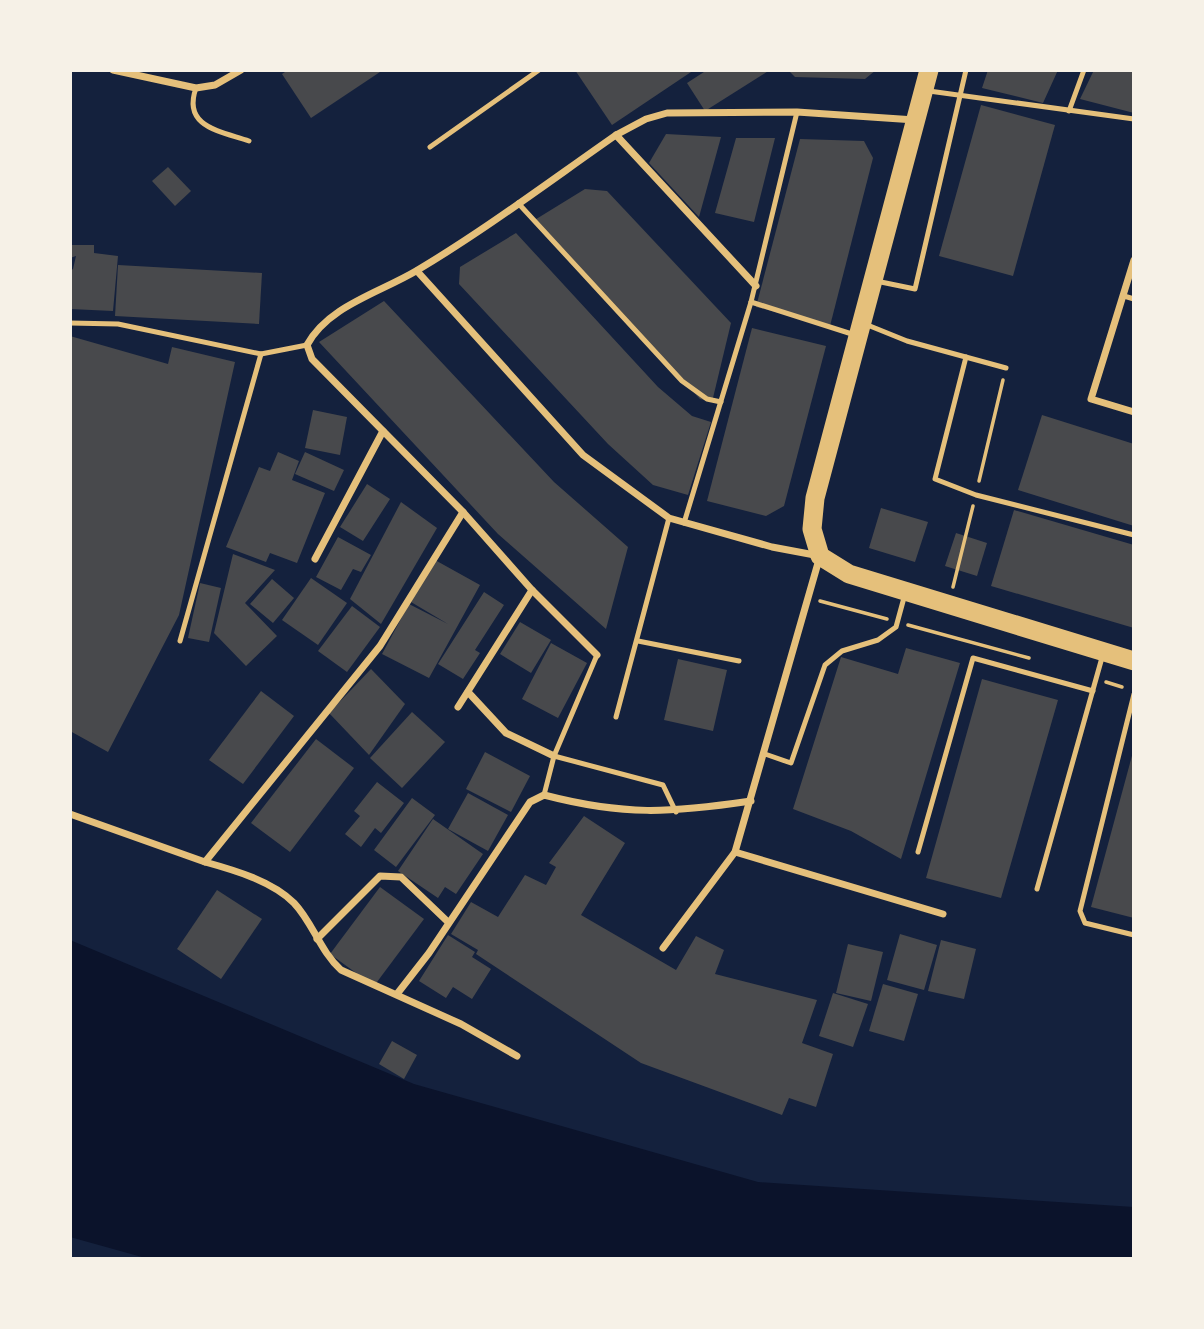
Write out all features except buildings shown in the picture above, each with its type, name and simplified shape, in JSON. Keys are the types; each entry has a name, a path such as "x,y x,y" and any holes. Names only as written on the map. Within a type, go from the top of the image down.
{"highway":[{"path":"929,70 815,498 811,529 820,556 849,574 1134,660"}],"street":[{"path":"113,70 196,88 215,85 241,70"},
{"path":"597,655 532,590 463,512 312,359 307,345 316,329 332,316 417,271 616,135 646,119 667,113 797,113 916,121"},
{"path":"616,135 756,286"},
{"path":"1134,260 1091,399 1134,412"},
{"path":"417,271 583,455 669,519 820,556 735,852 663,948"},
{"path":"316,559 383,431"},
{"path":"205,862 380,646 463,512"},
{"path":"458,707 532,590"},
{"path":"468,692 506,733 554,756"},
{"path":"397,994 530,802 544,795 616,811 677,812 751,801"},
{"path":"70,814 264,884 294,902 329,960 341,970 460,1024 517,1056"},
{"path":"735,852 943,914"},
{"path":"317,939 380,876 401,877 448,922"}],"lane":[{"path":"430,147 539,70"},
{"path":"873,281 915,289 966,70"},
{"path":"1069,111 1084,70"},
{"path":"196,88 191,102 194,113 203,124 249,141"},
{"path":"924,90 1134,119"},
{"path":"684,523 756,286 797,113"},
{"path":"518,203 682,381 707,399 721,402"},
{"path":"1124,296 1134,299"},
{"path":"751,302 1006,368"},
{"path":"70,323 118,324 261,354 307,345"},
{"path":"180,641 261,354"},
{"path":"966,357 935,479 976,495 1134,534"},
{"path":"616,717 669,519"},
{"path":"765,754 791,764 825,665 842,651 878,640 896,627 906,592"},
{"path":"638,641 739,661"},
{"path":"1037,889 1104,651"},
{"path":"544,795 554,756 597,655"},
{"path":"918,852 973,658 1093,691"},
{"path":"1134,696 1080,911 1085,923 1134,935"},
{"path":"554,756 663,785 677,812"}],"path":[{"path":"808,598 1033,659"},
{"path":"1096,679 1134,696"}],"water":[{"path":"70,940 414,1084 758,1182 1134,1207 1134,1259 149,1259 70,1237"}]}
